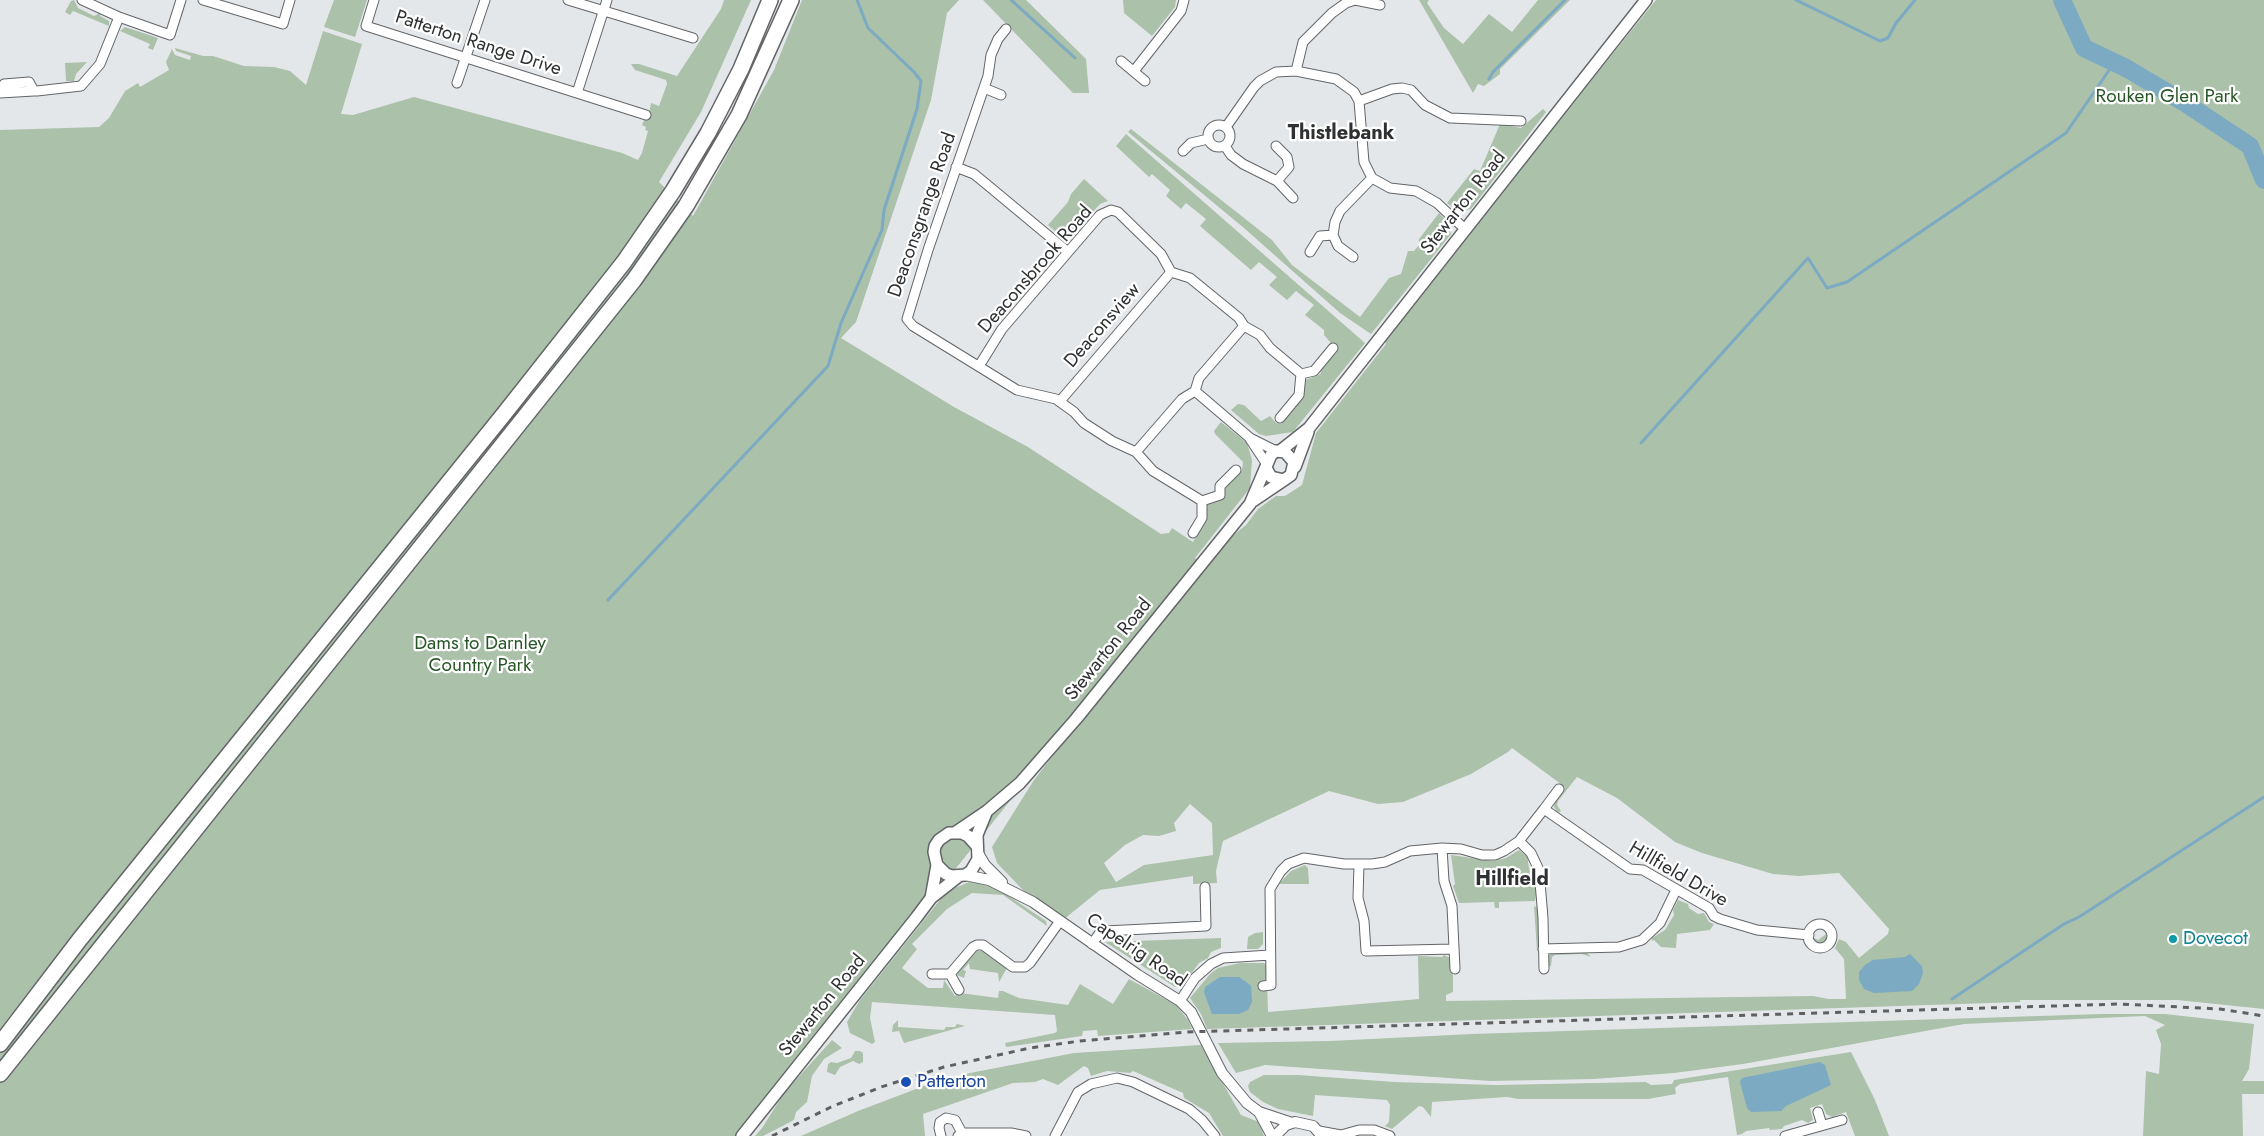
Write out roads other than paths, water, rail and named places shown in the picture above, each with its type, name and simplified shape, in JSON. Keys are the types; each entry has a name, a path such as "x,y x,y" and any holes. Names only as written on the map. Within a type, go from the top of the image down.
{"highway":[{"path":"0,1044 80,939 561,343 624,262 673,191 708,133 741,69 770,0"},
{"path":"0,1074 634,280 686,206 739,115 791,0"}],"main road":[{"name":"Stewarton Road","path":"1278,451 1309,428 1646,0"},
{"name":"Stewarton Road","path":"1295,467 1309,428"},
{"path":"1278,451 1289,455 1295,467 1291,475 1284,480 1271,477 1266,466 1278,451"},
{"name":"Stewarton Road","path":"1250,504 1266,466"},
{"name":"Stewarton Road","path":"931,898 937,865 934,852 939,840 949,833 956,832 987,811 1020,783 1076,719 1250,504 1284,480"},
{"name":"Stewarton Road","path":"742,1136 931,898 975,866 978,849 977,836 987,811"},
{"path":"956,832 968,836 978,849"},
{"path":"937,865 946,874 962,876"}],"street":[{"path":"82,0 119,17 170,35 181,0"},
{"path":"203,0 283,24 290,0"},
{"name":"Patterton Range Drive","path":"374,0 366,26 646,115"},
{"path":"457,84 485,0"},
{"path":"568,0 693,38"},
{"name":"Patterton Range Drive","path":"576,93 607,0"},
{"path":"1134,71 1181,11 1184,0"},
{"path":"1296,71 1303,42 1309,34 1346,3 1357,0 1380,5"},
{"path":"0,93 81,86 100,64 119,17"},
{"name":"Deaconsgrange Road","path":"1006,29 998,39 991,55 984,88 956,167 907,319 913,326 1017,390 1060,401 1084,423 1112,441 1136,452 1153,471 1202,501"},
{"path":"1121,61 1145,81"},
{"path":"1226,127 1260,81 1276,72 1296,71 1336,79 1354,92 1359,100 1364,162 1372,178 1390,188 1416,191 1437,203 1466,230"},
{"path":"984,88 1002,95"},
{"path":"1359,100 1392,89 1402,88 1411,90 1425,105 1450,118 1521,121"},
{"path":"1219,124 1226,127 1231,137 1225,146 1215,146 1208,139 1208,134 1212,127 1219,124"},
{"path":"1183,151 1191,143 1208,139"},
{"path":"1225,146 1231,155 1243,164 1277,181 1293,198"},
{"path":"1276,146 1287,157 1290,167 1277,181"},
{"path":"956,167 974,174 1068,252"},
{"path":"1353,257 1338,246 1333,235 1335,222 1340,211 1372,178"},
{"name":"Deaconsbrook Road","path":"979,366 1002,328 1100,215 1111,210 1118,212 1161,254 1171,272"},
{"path":"1310,252 1320,236 1333,235"},
{"path":"1171,272 1190,278 1239,318 1244,326 1260,335 1270,348 1301,374"},
{"name":"Deaconsview","path":"1060,401 1171,272"},
{"path":"1136,452 1182,399 1195,391 1200,378 1244,326"},
{"path":"1301,374 1314,371 1333,348"},
{"path":"1280,418 1299,395 1301,374"},
{"path":"1195,391 1250,438 1278,451"},
{"path":"1250,438 1266,466"},
{"path":"1193,533 1202,518 1202,501 1220,495 1220,486 1236,470"},
{"path":"1263,986 1271,985 1269,895 1272,884 1288,864 1304,858 1359,865 1385,862 1410,851 1442,848 1461,849 1482,855 1495,855 1504,852 1519,841 1559,789"},
{"name":"Hillfield Drive","path":"1544,809 1630,869 1644,870 1709,908 1714,916 1720,919 1757,930 1808,935"},
{"path":"1519,841 1531,853 1539,870 1543,918 1544,968"},
{"path":"1442,848 1444,881 1452,906 1455,969"},
{"name":"Capelrig Road","path":"978,849 985,866 1008,888"},
{"path":"1359,865 1358,898 1364,921 1366,952 1454,949"},
{"name":"Capelrig Road","path":"962,876 989,880 1033,902 1092,944 1180,1001 1191,1012 1222,1073 1247,1103 1259,1112 1292,1123 1304,1122 1320,1133"},
{"path":"1092,944 1099,934 1105,931 1206,926 1205,886"},
{"path":"1543,949 1620,947 1642,940 1660,923 1676,890"},
{"path":"932,974 950,974 973,947 977,945 983,945 1013,967 1025,967 1030,964 1060,921"},
{"path":"1180,1001 1196,978 1210,964 1222,958 1270,955"},
{"path":"950,974 959,990"},
{"path":"1055,1136 1078,1092 1091,1084 1117,1078 1132,1082 1189,1109 1202,1120 1215,1136"},
{"name":"Capelrig Road","path":"1259,1112 1274,1136"},
{"path":"1818,1112 1822,1125"},
{"path":"941,1136 940,1122 946,1118 955,1120 960,1134 1011,1133 1026,1136"},
{"path":"1785,1136 1842,1120"},
{"path":"1274,1136 1292,1123"},
{"path":"1320,1133 1341,1136 1359,1130 1374,1130 1390,1136"}],"water":[{"path":"1910,954 1922,966 1923,973 1919,984 1912,991 1874,993 1864,989 1859,980 1859,972 1865,965 1873,960 1905,957"},
{"path":"1220,977 1239,977 1251,986 1252,1002 1248,1010 1239,1014 1212,1014 1204,992 1205,987"},
{"path":"1820,1062 1825,1065 1831,1085 1786,1106 1781,1111 1751,1112 1747,1108 1740,1082 1742,1078"}],"waterway":[{"path":"608,600 828,366 841,323 882,230 884,210 917,109 921,81 868,28 857,0"},
{"path":"1011,0 1075,58"},
{"path":"1489,79 1493,72 1565,0"},
{"path":"1796,0 1880,41 1888,38 1896,23 1915,0"},
{"path":"2062,0 2084,48 2126,68 2185,103 2250,146 2264,180"},
{"path":"1641,443 1808,258 1827,288 1847,282 2066,133 2114,63"},
{"path":"1952,999 2064,924 2079,917 2264,797"}],"railway":[{"path":"772,1136 831,1107 881,1087 944,1067 1030,1048 1080,1041 1186,1032 2120,1004 2220,1009 2264,1016"}],"place":[{"name":"Dovecot","path":"2173,939"},
{"name":"Patterton","path":"906,1082"}],"district":[{"name":"Thistlebank","path":"1341,134"},
{"name":"Hillfield","path":"1512,880"}],"park label":[{"name":"Rouken Glen Park","path":"2167,97"},
{"name":"Dams to Darnley Country Park","path":"480,655"}]}
